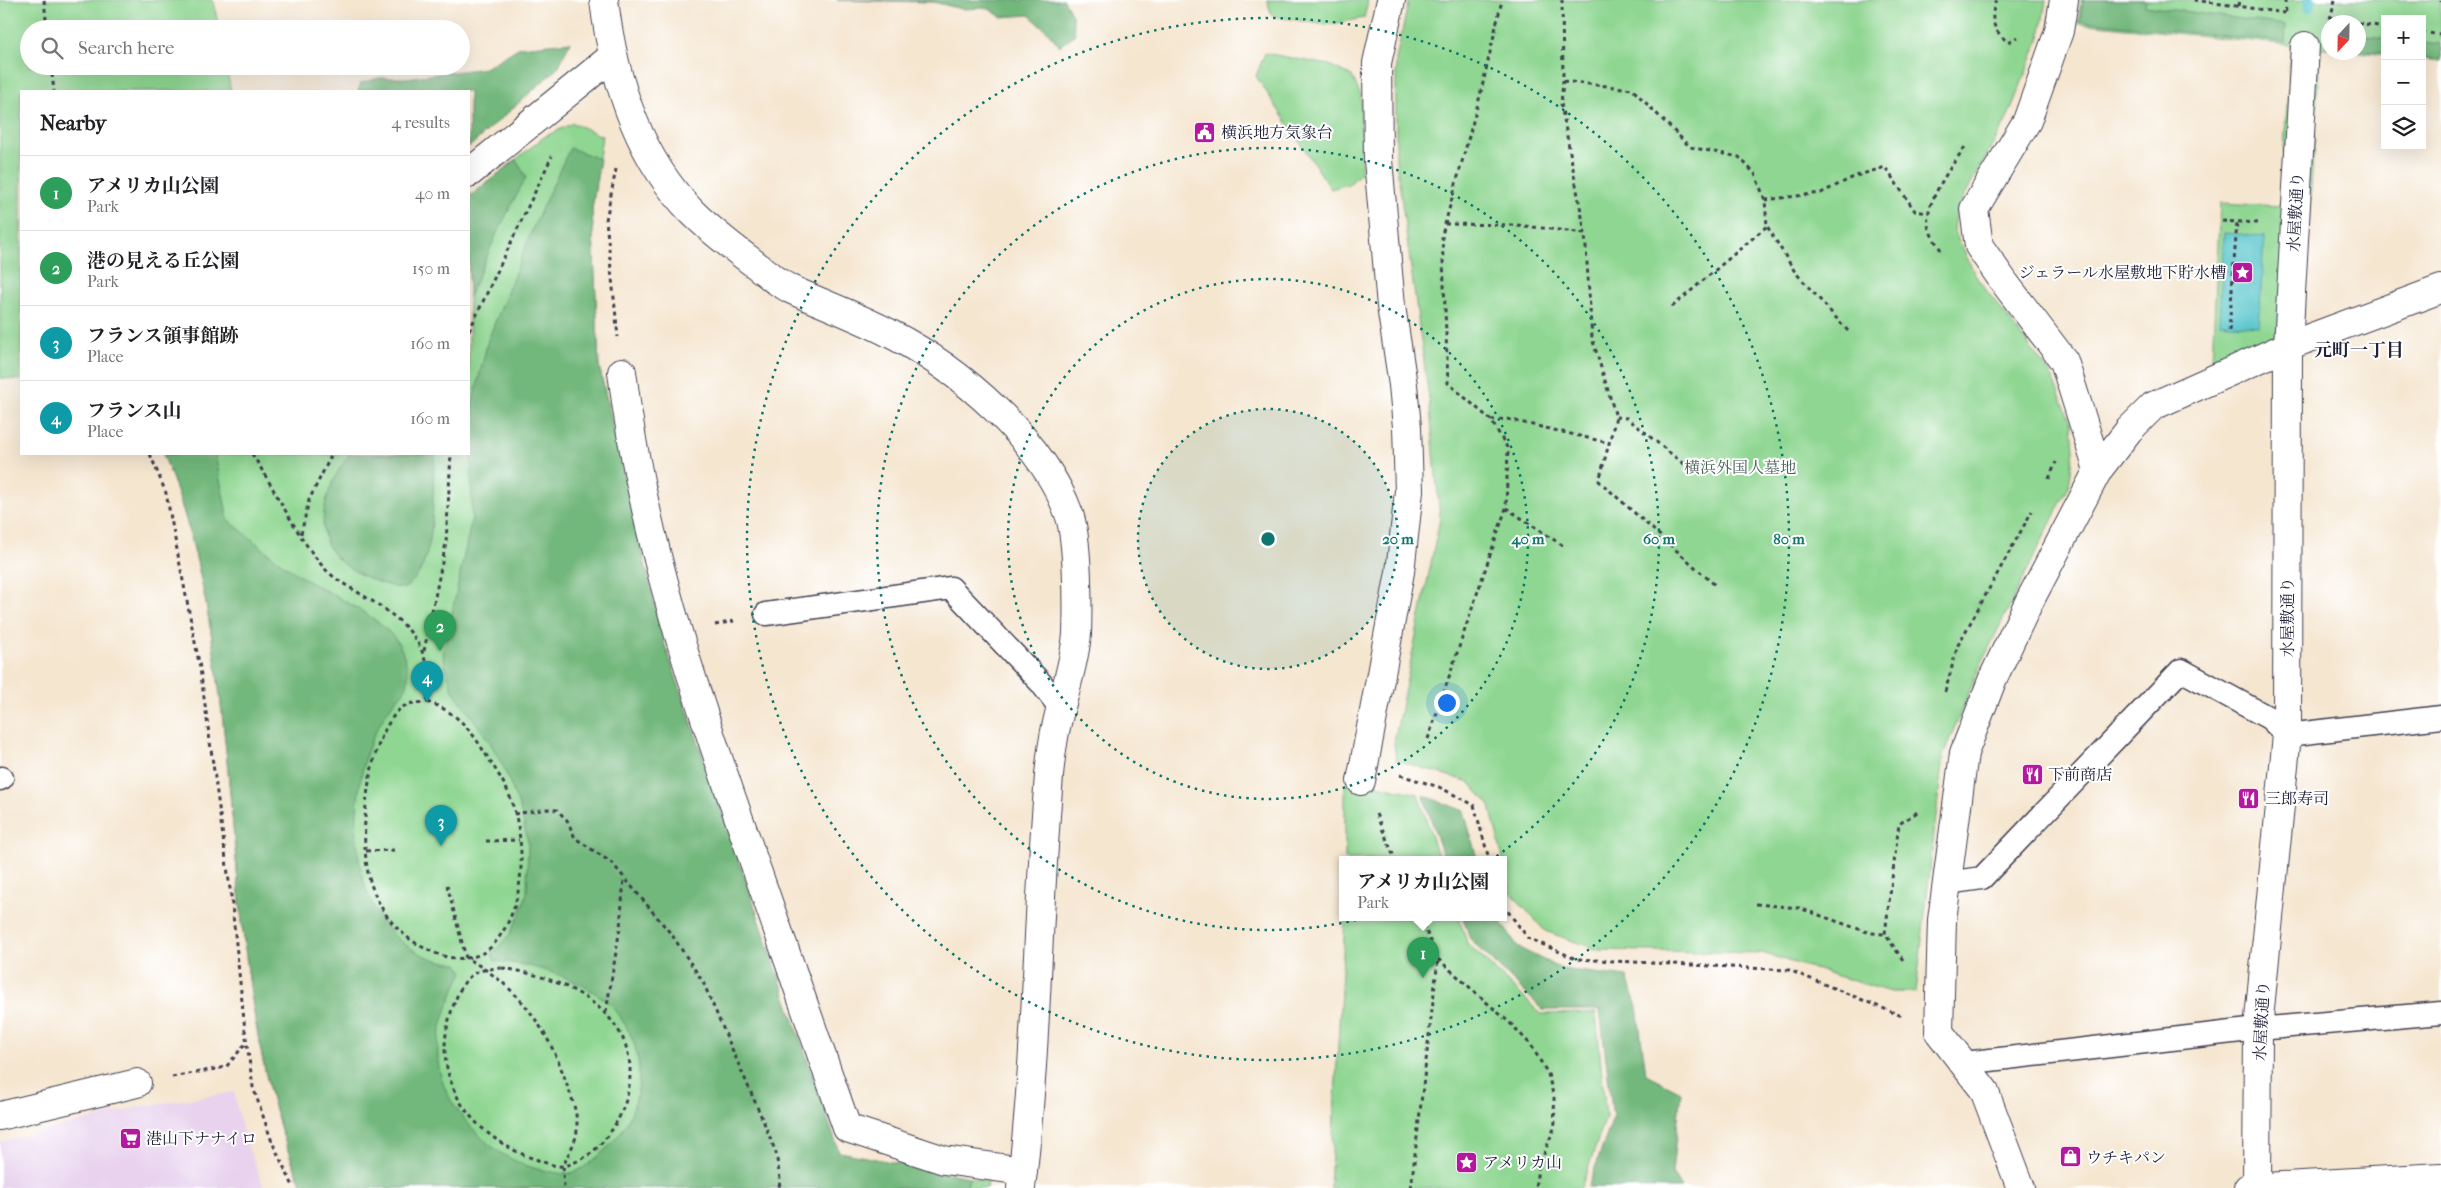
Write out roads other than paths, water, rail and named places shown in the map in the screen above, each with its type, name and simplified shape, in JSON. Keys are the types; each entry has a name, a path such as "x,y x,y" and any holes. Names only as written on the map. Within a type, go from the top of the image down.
{"street":[{"path":"604,0 612,56 624,98 636,127 654,160 692,212 775,280 790,289 891,334 949,369 988,402 1027,445 1052,478 1070,516 1076,565 1077,635 1054,737 1048,789 1036,1003 1022,1179 944,1160 847,1128 721,766 678,632 660,564 628,423 622,372"},
{"path":"1362,773 1400,572 1408,490 1408,427 1391,306 1378,160 1377,63 1391,0"},
{"path":"2064,0 2060,31 2027,121 1974,209 1979,246 2064,361 2098,470"},
{"name":"水屋敷通り","path":"2254,1188 2258,1029 2287,735 2288,346 2305,46"},
{"path":"470,172 612,56"},
{"path":"2021,1188 1984,1090 1939,1032 1942,920 1964,752 1997,670 2098,470 2129,430 2153,406 2288,346 2441,289"},
{"path":"0,1116 137,1083"},
{"path":"2254,1188 2441,1177"}],"lane":[{"path":"766,614 950,588 1041,683 1061,708"},
{"path":"1947,883 1982,878 2181,670 2269,718 2287,735 2441,717"},
{"path":"1964,1063 2258,1029 2441,1013"}],"water":[{"path":"2224,233 2264,236 2259,326 2219,323"}],"waterway":[{"path":"2309,6 2310,0"}],"place":[{"name":"横浜地方気象台","path":"1205,132"},
{"name":"ジェラール水屋敷地下貯水槽","path":"2242,272"},
{"name":"港の見える丘公園","path":"440,651"},
{"name":"フランス山","path":"427,702"},
{"name":"下前商店","path":"2032,774"},
{"name":"三郎寿司","path":"2249,798"},
{"name":"フランス領事館跡","path":"441,846"},
{"name":"アメリカ山公園","path":"1423,978"},
{"name":"港山下ナナイロ","path":"130,1138"},
{"name":"ウチキパン","path":"2070,1157"},
{"name":"アメリカ山","path":"1467,1162"}],"district":[{"name":"元町一丁目","path":"2359,350"}],"park label":[{"name":"横浜外国人墓地","path":"1740,467"}]}
